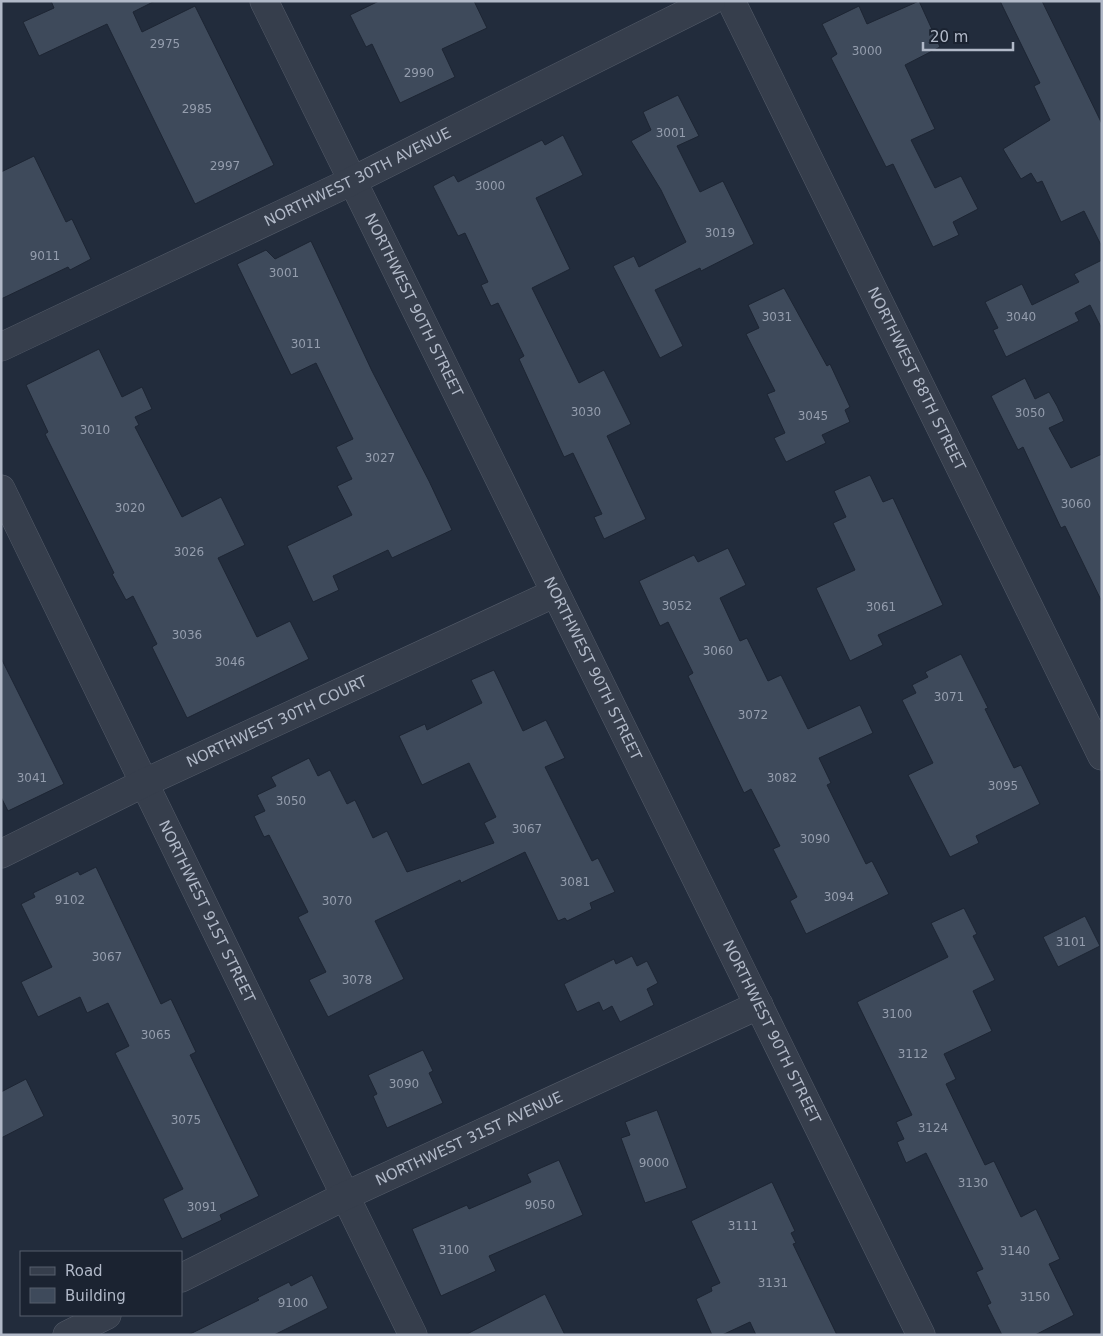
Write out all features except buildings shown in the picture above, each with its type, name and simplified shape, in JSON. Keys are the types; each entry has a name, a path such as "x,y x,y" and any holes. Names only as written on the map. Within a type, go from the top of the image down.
{"street":[{"name":"NORTHWEST 90TH STREET","path":"264,1 921,1335"},
{"name":"NORTHWEST 30TH AVENUE","path":"1,347 352,181 711,1"},
{"name":"NORTHWEST 88TH STREET","path":"731,1 1102,756"},
{"name":"NORTHWEST 91ST STREET","path":"1,489 413,1335"},
{"name":"NORTHWEST 30TH COURT","path":"1,854 144,783 555,592"},
{"name":"NORTHWEST 31ST AVENUE","path":"182,1278 345,1196 759,1005"},
{"path":"67,1335 105,1316"}]}
